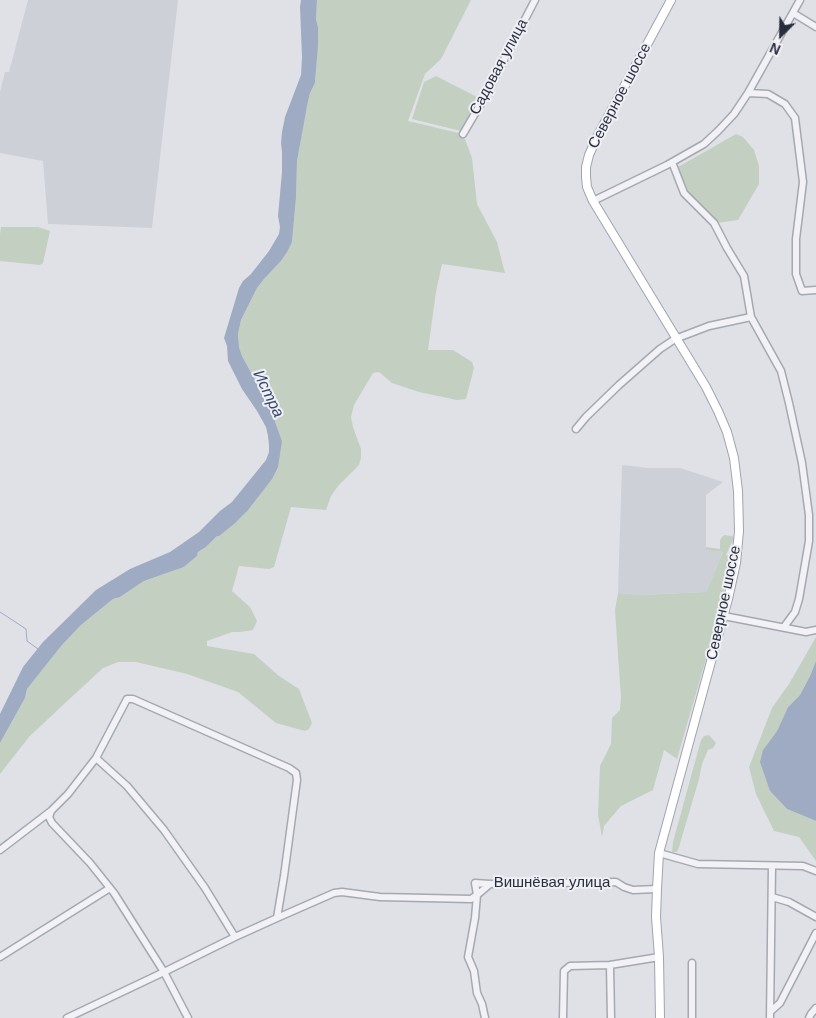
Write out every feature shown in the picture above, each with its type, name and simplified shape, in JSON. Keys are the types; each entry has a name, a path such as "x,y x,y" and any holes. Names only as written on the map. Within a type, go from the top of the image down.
{"main road":[{"name":"Северное шоссе","path":"660,1018 656,917 659,853 724,616 736,563 739,531 738,491 734,458 727,432 718,411 706,387 675,339 593,201 587,187 586,167 589,155 602,129 671,0"}],"street":[{"name":"Садовая улица","path":"463,134 535,0"},
{"path":"593,201 704,144 734,114 748,93 800,0"},
{"path":"793,13 816,26"},
{"path":"748,93 768,94 785,104 795,118 803,182 796,239 796,274 802,292 816,290"},
{"path":"672,162 684,193 714,223 744,276 751,318 781,371 802,463 809,515 809,541 799,599 795,612 784,627"},
{"path":"576,429 619,385 660,349 675,339 709,326 751,318"},
{"path":"724,616 806,632 816,630"},
{"path":"0,850 51,811 68,794 96,758 124,702 127,699 133,699 289,768 296,773 297,780 277,918"},
{"path":"96,758 127,786 164,830 205,888 236,937"},
{"path":"51,811 49,817 52,823 90,863 110,888 164,972 188,1018"},
{"path":"659,853 698,864 802,866 816,870"},
{"path":"771,1014 772,866"},
{"name":"Вишнёвая улица","path":"477,895 475,883 616,882 633,890 656,889"},
{"path":"67,1018 236,937 334,893 342,892 380,897 471,899 490,884"},
{"path":"0,957 110,888"},
{"path":"477,895 468,957 474,971 477,993 485,1018"},
{"path":"772,897 789,902 816,918"},
{"path":"771,1014 780,1002 816,933"},
{"path":"563,1018 564,971 570,966 610,965 659,957"},
{"path":"692,962 692,1018"},
{"path":"610,965 611,1018"},
{"path":"809,1018 816,1008"}],"shaded area":[{"path":"28,0 178,0 152,228 48,224 43,161 0,153 0,92 5,72 9,72"},
{"path":"622,465 649,468 680,468 723,482 706,495 706,550 723,552 706,592 641,595 618,593"}],"green space":[{"path":"317,0 471,0 441,59 425,74 408,121 463,134 472,158 477,204 497,242 505,273 442,264 428,350 453,350 472,362 474,368 466,399 457,400 419,392 392,383 379,372 373,373 354,405 351,417 361,449 359,465 338,486 331,496 326,510 291,507 274,567 269,569 239,566 232,591 250,607 257,621 253,630 232,632 207,641 207,646 254,654 279,676 299,689 312,723 309,729 305,731 276,723 238,692 187,674 136,662 118,662 103,668 29,737 0,774 0,743 25,698 27,689 62,645 81,625 113,599 120,597 144,581 184,567 197,556 198,552 219,536 282,441 273,416 242,356 238,334 241,320 257,288 281,261 292,242 297,161 304,118 310,93 315,83 318,27 316,19"},
{"path":"436,76 481,99 461,131 412,119 424,82"},
{"path":"736,134 743,137 754,150 759,166 759,184 738,220 717,223 688,192 678,167"},
{"path":"1,227 38,227 50,231 43,263 40,265 0,261"},
{"path":"724,535 734,538 726,555 732,556 719,614 677,759 664,750 653,790 621,806 604,826 602,837 598,815 600,766 611,744 612,718 620,710 621,698 615,610 618,593 641,595 706,592 723,552 706,550 706,547 720,549 720,540"},
{"path":"816,637 816,661 810,676 800,695 788,707 777,731 763,750 770,791 787,809 816,821 816,861 799,837 774,831 756,794 749,767 772,708 789,684"},
{"path":"709,735 716,743 713,748 708,750 702,764 679,847 677,852 672,852 673,842 701,740 704,736"}],"water":[{"path":"301,0 317,0 318,45 315,83 307,106 297,161 292,242 281,261 257,288 241,320 238,334 242,356 273,416 282,441 278,467 272,479 248,510 234,524 198,552 197,556 184,567 144,581 120,597 113,599 81,625 62,645 27,689 25,698 0,743 0,714 23,667 43,642 96,590 130,569 170,552 199,532 232,502 266,460 269,445 266,427 242,389 228,361 227,346 224,338 239,288 269,251 279,234 278,216 282,172 282,132 285,117 301,75"},
{"path":"816,661 816,821 787,809 770,791 760,762 763,750 777,731 788,707 800,695"}],"waterway":[{"path":"0,612 26,629 27,641 38,649"}],"water label":[{"name":"Истра","path":"268,394"}]}
